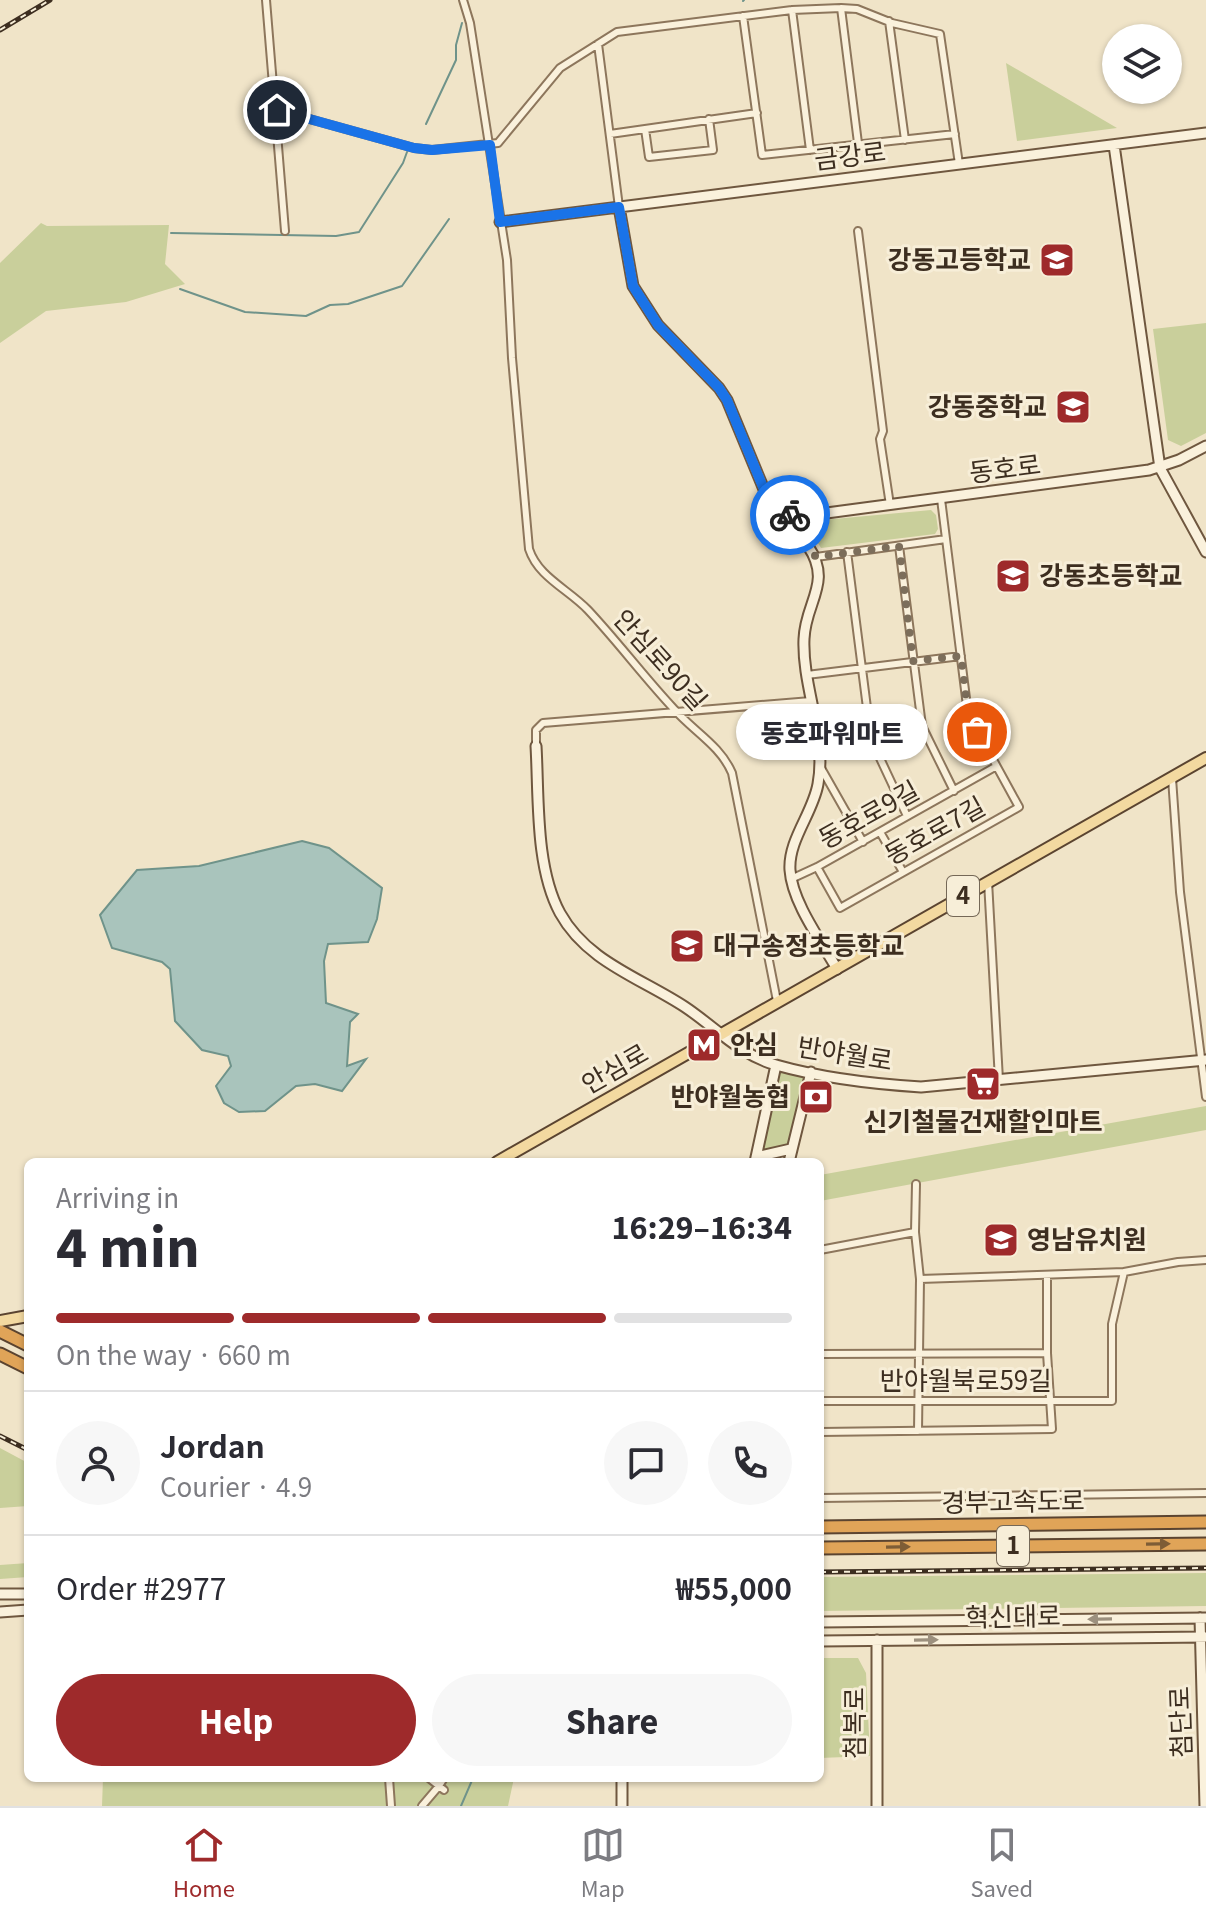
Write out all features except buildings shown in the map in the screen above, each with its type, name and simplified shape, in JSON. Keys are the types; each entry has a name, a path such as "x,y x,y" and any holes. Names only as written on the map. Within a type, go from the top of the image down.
{"highway":[{"path":"0,1331 24,1343"},
{"path":"1,1355 24,1366"},
{"name":"경부고속도로","path":"824,1527 1206,1522"},
{"name":"경부고속도로","path":"824,1548 1206,1544"}],"main road":[{"name":"금강로","path":"500,222 1206,133"},
{"path":"1114,145 1160,468 1206,552"},
{"path":"619,207 633,286 658,325 719,388 727,400 770,504 784,524 799,532"},
{"name":"동호로","path":"782,518 788,514 804,516 1160,468 1206,446"},
{"path":"799,532 807,525 804,516"},
{"path":"799,532 801,544 808,546 816,557 819,583 804,635 820,766 815,795 793,848 791,879 795,893 837,969"},
{"name":"반야월로","path":"536,746 544,868 559,911 575,936 603,960 686,1007 754,1057 776,1065 883,1085 921,1087 1203,1061"},
{"name":"안심로","path":"504,1158 1206,758"},
{"path":"756,1158 776,1065"},
{"path":"790,1158 811,1072"},
{"path":"760,1158 791,1149"},
{"path":"0,1321 24,1317"},
{"path":"0,1594 24,1594"},
{"path":"0,1612 24,1610"},
{"path":"824,1622 1203,1618"},
{"name":"첨단로","path":"1203,1618 1205,1806"},
{"name":"혁신대로","path":"824,1641 1203,1637"},
{"name":"첨복로","path":"877,1640 877,1806"},
{"path":"622,1782 622,1806"}],"street":[{"path":"266,0 285,231"},
{"path":"463,0 470,23 500,222"},
{"path":"841,8 858,143"},
{"path":"277,110 414,148 432,150 490,145 498,143 560,68 617,32 792,10 857,9 940,34 959,164"},
{"path":"792,10 810,150"},
{"path":"743,16 762,155 955,134"},
{"path":"889,21 905,140"},
{"path":"598,44 619,207"},
{"path":"610,134 757,113"},
{"path":"645,129 649,157 713,150 709,119"},
{"name":"안심로90길","path":"500,222 507,260 512,358 529,549 534,565 586,608 677,713 721,753 732,773 777,1001"},
{"path":"858,231 890,505"},
{"name":"동호로7길","path":"817,867 840,908 1019,807 968,714 941,499"},
{"path":"816,557 946,539"},
{"name":"동호로9길","path":"791,879 954,791 922,726 899,546"},
{"path":"847,552 871,739 907,816"},
{"path":"807,675 961,656"},
{"path":"536,746 536,730 543,723 811,701"},
{"path":"820,766 863,842"},
{"path":"954,791 995,767"},
{"path":"1172,778 1180,892 1206,1097"},
{"path":"880,832 903,872"},
{"path":"988,881 999,1080"},
{"path":"916,1184 915,1232 920,1279 918,1431"},
{"path":"824,1249 915,1232"},
{"path":"920,1279 1124,1272 1206,1260"},
{"name":"반야월북로59길","path":"824,1401 1112,1401 1112,1324 1124,1272"},
{"path":"824,1432 1052,1429 1047,1353 1047,1276"},
{"path":"824,1354 1047,1353"},
{"path":"824,1498 1206,1493"},
{"path":"389,1782 391,1806"},
{"path":"434,1782 441,1788"},
{"path":"422,1806 441,1788 443,1782"}],"green space":[{"path":"1006,63 1117,128 1017,141"},
{"path":"41,223 47,226 169,225 165,264 185,284 126,302 46,311 0,343 0,263"},
{"path":"1206,323 1206,433 1181,446 1168,440 1153,329"},
{"path":"931,510 936,515 938,529 935,534 821,548 813,535 823,520"},
{"path":"776,1065 811,1072 791,1149 756,1157"},
{"path":"1206,1106 1206,1130 824,1200 824,1174"},
{"path":"0,1448 24,1461 24,1506 0,1508"},
{"path":"24,1563 24,1577 0,1579 0,1565"},
{"path":"1206,1573 1206,1606 824,1611 824,1577"},
{"path":"824,1658 858,1658 866,1673 870,1756 824,1758"},
{"path":"103,1782 513,1782 508,1806 102,1806"}],"water":[{"path":"302,841 329,848 382,888 377,919 368,942 328,944 324,961 326,1003 358,1014 350,1022 347,1066 366,1059 342,1091 315,1084 296,1086 265,1111 239,1112 224,1103 216,1086 231,1066 228,1056 202,1050 175,1021 170,969 162,962 112,948 100,915 137,870 199,866"}],"waterway":[{"path":"426,124 456,60 456,45 462,23"},
{"path":"171,233 336,236 359,232 407,152"},
{"path":"180,289 245,312 306,316 330,305 348,304 402,286 449,219"},
{"path":"461,1806 471,1782"}],"railway":[{"path":"0,30 50,0"},
{"path":"0,1436 24,1448"},
{"path":"824,1572 1206,1568"}],"way so far":[{"path":"790,515 798,514 806,519 804,531 808,546 816,557 899,546 913,661 961,656 968,714 977,732"}],"place":[{"name":"강동고등학교","path":"1057,260"},
{"name":"강동중학교","path":"1073,407"},
{"name":"강동초등학교","path":"1013,576"},
{"name":"동호파워마트","path":"977,732"},
{"name":"대구송정초등학교","path":"687,946"},
{"name":"안심","path":"704,1045"},
{"name":"신기철물건재할인마트","path":"983,1084"},
{"name":"반야월농협","path":"816,1097"},
{"name":"영남유치원","path":"1001,1240"}],"route":[{"path":"277,110 414,148 432,150 490,145 500,222 619,207 633,286 658,325 719,388 727,400 770,504 782,518 790,515"}]}
